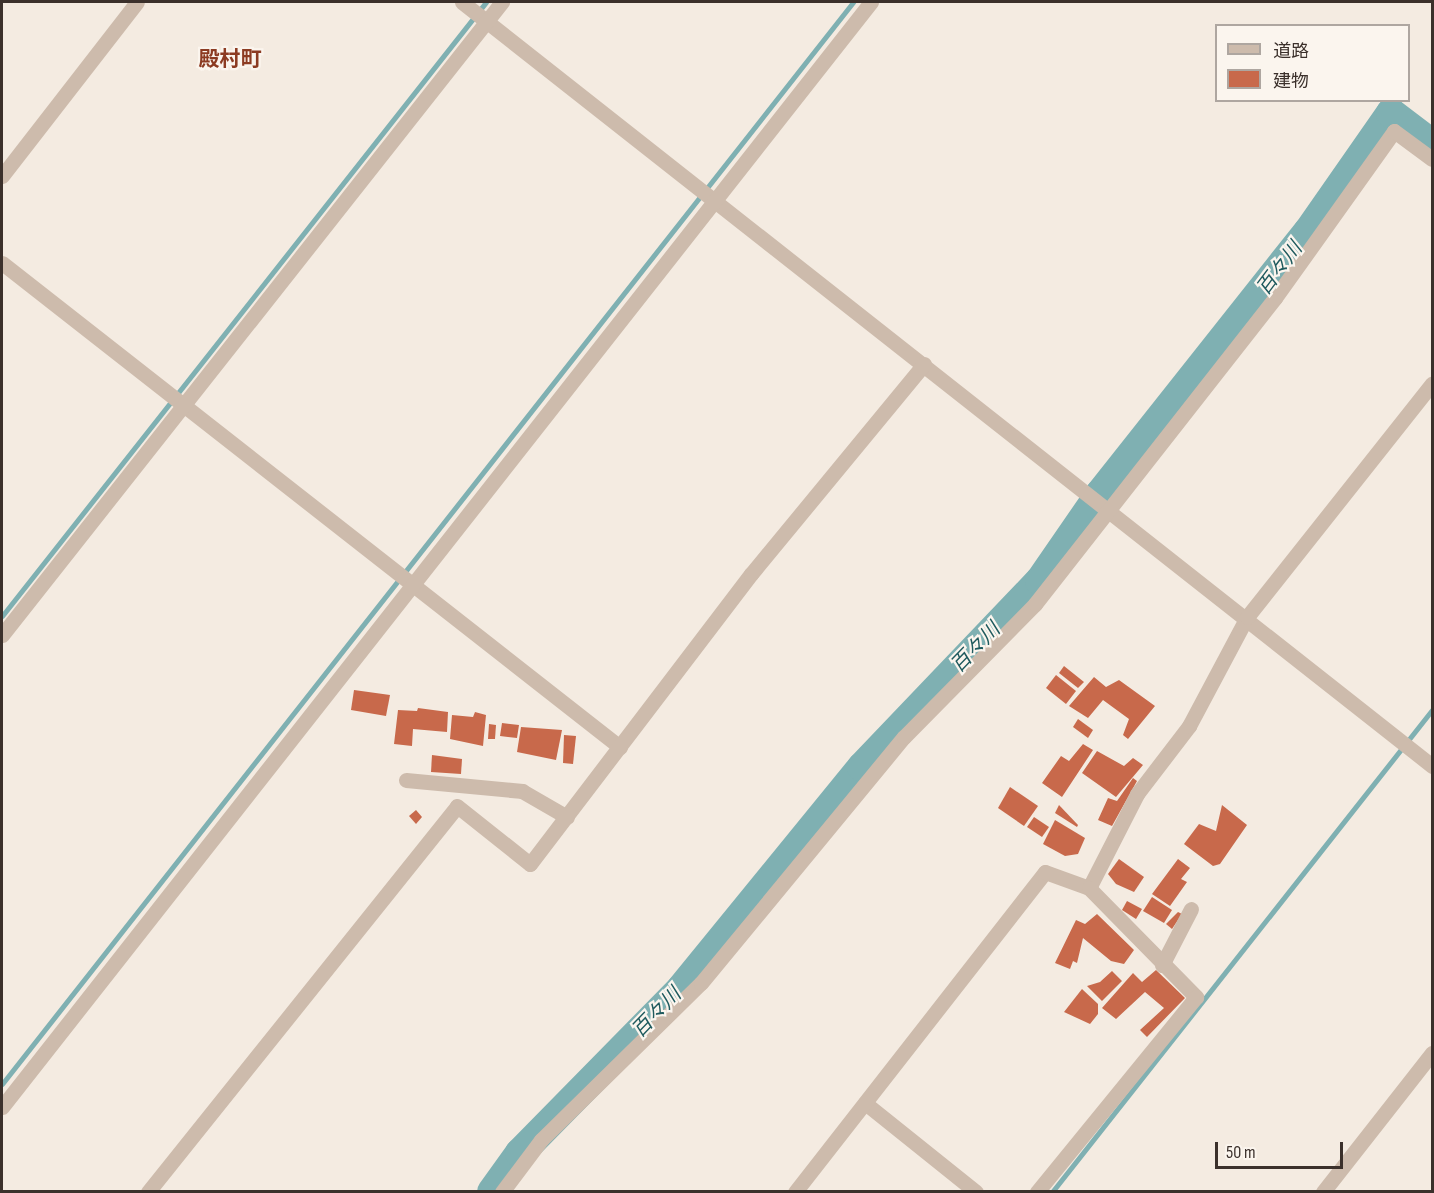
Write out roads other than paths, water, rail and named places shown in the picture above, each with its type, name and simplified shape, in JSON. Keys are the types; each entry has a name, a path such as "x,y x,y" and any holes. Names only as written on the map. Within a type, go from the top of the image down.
{"street":[{"path":"2,176 137,2"},
{"path":"2,634 176,402 475,12 502,2"},
{"path":"2,1107 403,579 707,194 871,2"},
{"path":"475,12 1247,617 1432,766"},
{"path":"502,1191 541,1140 701,983 904,737 1035,604 1106,508 1275,298 1394,131 1432,159"},
{"path":"2,263 176,402 620,747"},
{"path":"457,806 530,864 751,574 924,364"},
{"path":"1089,888 1137,794 1189,726 1247,617 1432,384"},
{"path":"406,780 522,791 567,817"},
{"path":"148,1191 457,806 465,786"},
{"path":"795,1191 1045,872 1089,888 1162,965 1196,997 1037,1191"},
{"path":"1162,965 1191,909"},
{"path":"1323,1191 1432,1053"},
{"path":"865,1103 976,1191"}],"waterway":[{"path":"2,616 486,2"},
{"path":"2,1084 853,2"},
{"name":"百々川","path":"492,1192 520,1153 681,989 862,767 1040,581 1100,494 1308,232 1391,113 1432,144"},
{"path":"1052,1192 1432,710"}],"district":[{"name":"殿村町","path":"230,60"}]}
